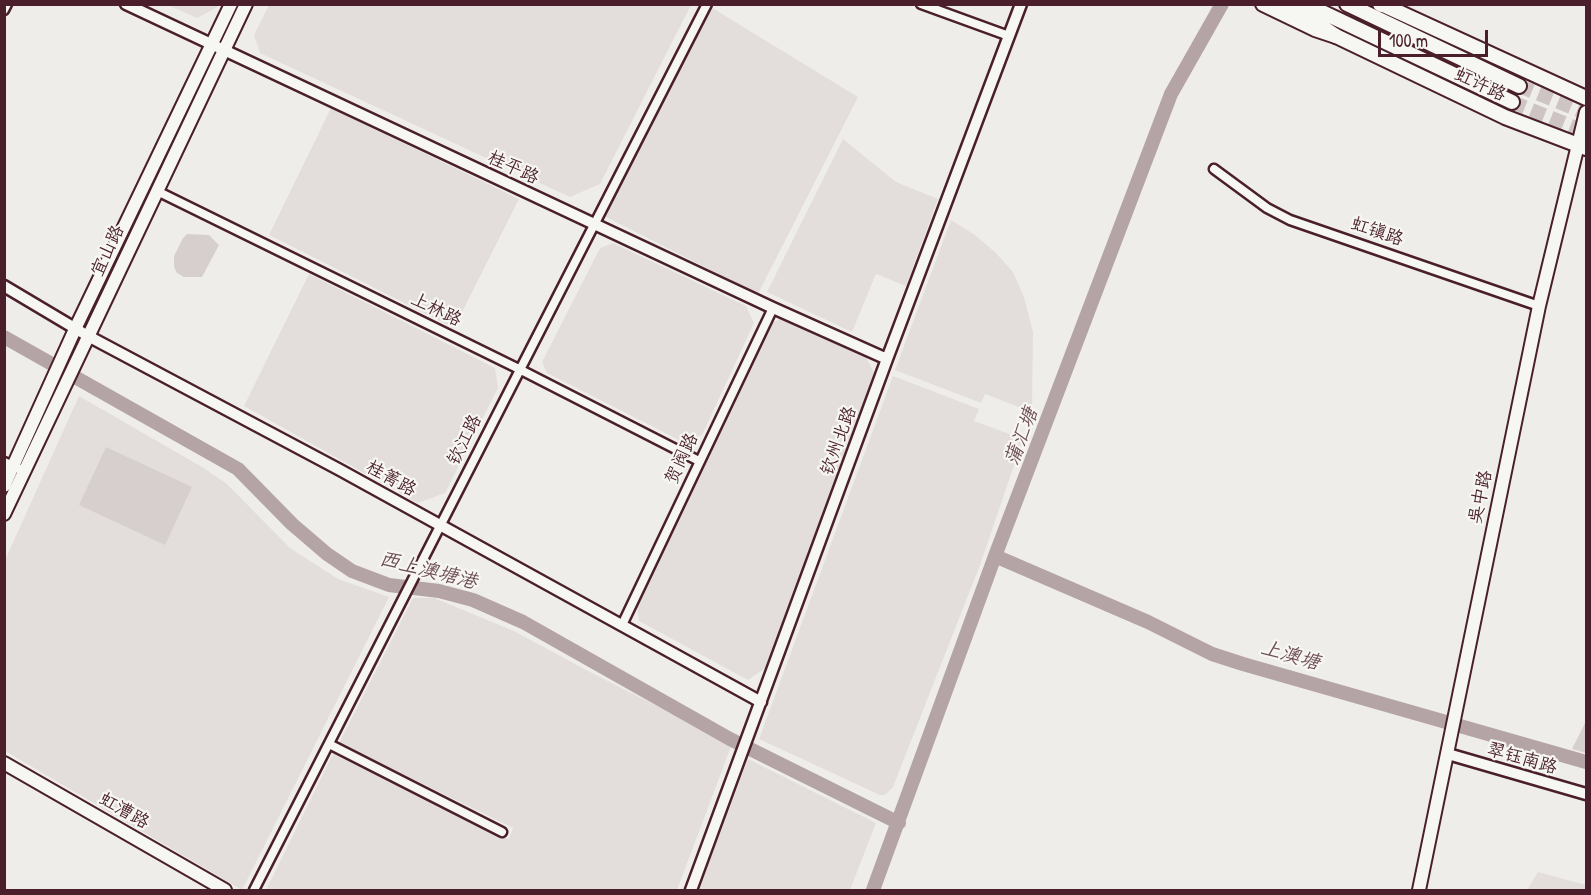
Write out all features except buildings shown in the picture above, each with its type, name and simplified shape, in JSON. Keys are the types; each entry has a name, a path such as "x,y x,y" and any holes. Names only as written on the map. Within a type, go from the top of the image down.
{"main road":[{"name":"宜山路","path":"4,486 76,327 231,4"},
{"name":"宜山路","path":"4,514 14,466 65,385 246,4"},
{"name":"虹许路","path":"1263,4 1505,117 1582,146"},
{"path":"1280,4 1318,24 1335,36"},
{"path":"1305,4 1512,102"},
{"path":"1347,4 1519,86"},
{"name":"虹许路","path":"1381,5 1587,98"},
{"name":"吴中路","path":"1419,891 1539,306 1582,146 1587,112"},
{"name":"虹漕路","path":"4,763 225,891"}],"street":[{"path":"4,10 7,4"},
{"name":"桂平路","path":"126,4 773,308 887,359"},
{"name":"钦江路","path":"254,891 707,4"},
{"path":"921,4 1009,36"},
{"name":"钦州北路","path":"691,891 887,359 1021,4"},
{"name":"虹镇路","path":"1214,169 1267,208 1290,220 1539,306"},
{"name":"上林路","path":"157,191 519,369 699,461"},
{"name":"桂箐路","path":"4,286 88,336 440,525 761,702"},
{"name":"贺阀路","path":"622,625 773,308"},
{"path":"329,744 502,832"},
{"name":"翠钰南路","path":"1448,754 1587,794"}],"shaded area":[{"path":"218,4 216,8 197,18 168,5"},
{"path":"269,4 691,5 600,184 570,197 260,53 254,35"},
{"path":"709,6 858,97 758,294 602,215"},
{"path":"331,108 519,199 454,328 269,235"},
{"path":"843,139 896,182 938,199 906,286 876,274 852,332 767,292"},
{"path":"951,220 975,235 996,253 1013,272 1024,297 1033,332 1032,412 985,394 981,403 895,370"},
{"path":"187,234 209,235 219,245 202,277 184,277 177,273 174,267 174,256"},
{"path":"613,243 746,306 754,323 702,435 681,441 547,373 542,362 600,248"},
{"path":"309,274 495,368 498,388 445,493 418,503 244,406"},
{"path":"780,319 866,357 874,373 767,667 748,680 639,621 637,607 772,323"},
{"path":"893,376 979,409 974,421 1023,439 980,565 893,787 885,795 880,795 759,739"},
{"path":"79,396 202,467 227,484 290,548 338,579 389,597 242,890 5,751 5,560"},
{"path":"106,447 192,487 165,545 79,505"},
{"path":"413,598 434,598 514,631 732,744 677,890 266,890 333,754 509,839 513,828 339,743"},
{"path":"1586,721 1586,753 1572,749"},
{"path":"748,759 876,823 850,890 699,890"},
{"path":"1538,872 1586,885 1586,890 1527,890"}],"waterway":[{"name":"蒲汇塘","path":"873,890 995,556 1171,94 1222,4"},
{"name":"西上澳塘港","path":"4,337 238,469 292,524 327,554 352,571 389,585 439,591 473,600 523,622 730,739 899,823"},
{"name":"上澳塘","path":"995,556 1148,622 1212,654 1586,762"}],"tunnel":[{"path":"1519,86 1586,113"},
{"path":"1512,102 1586,132"}]}
